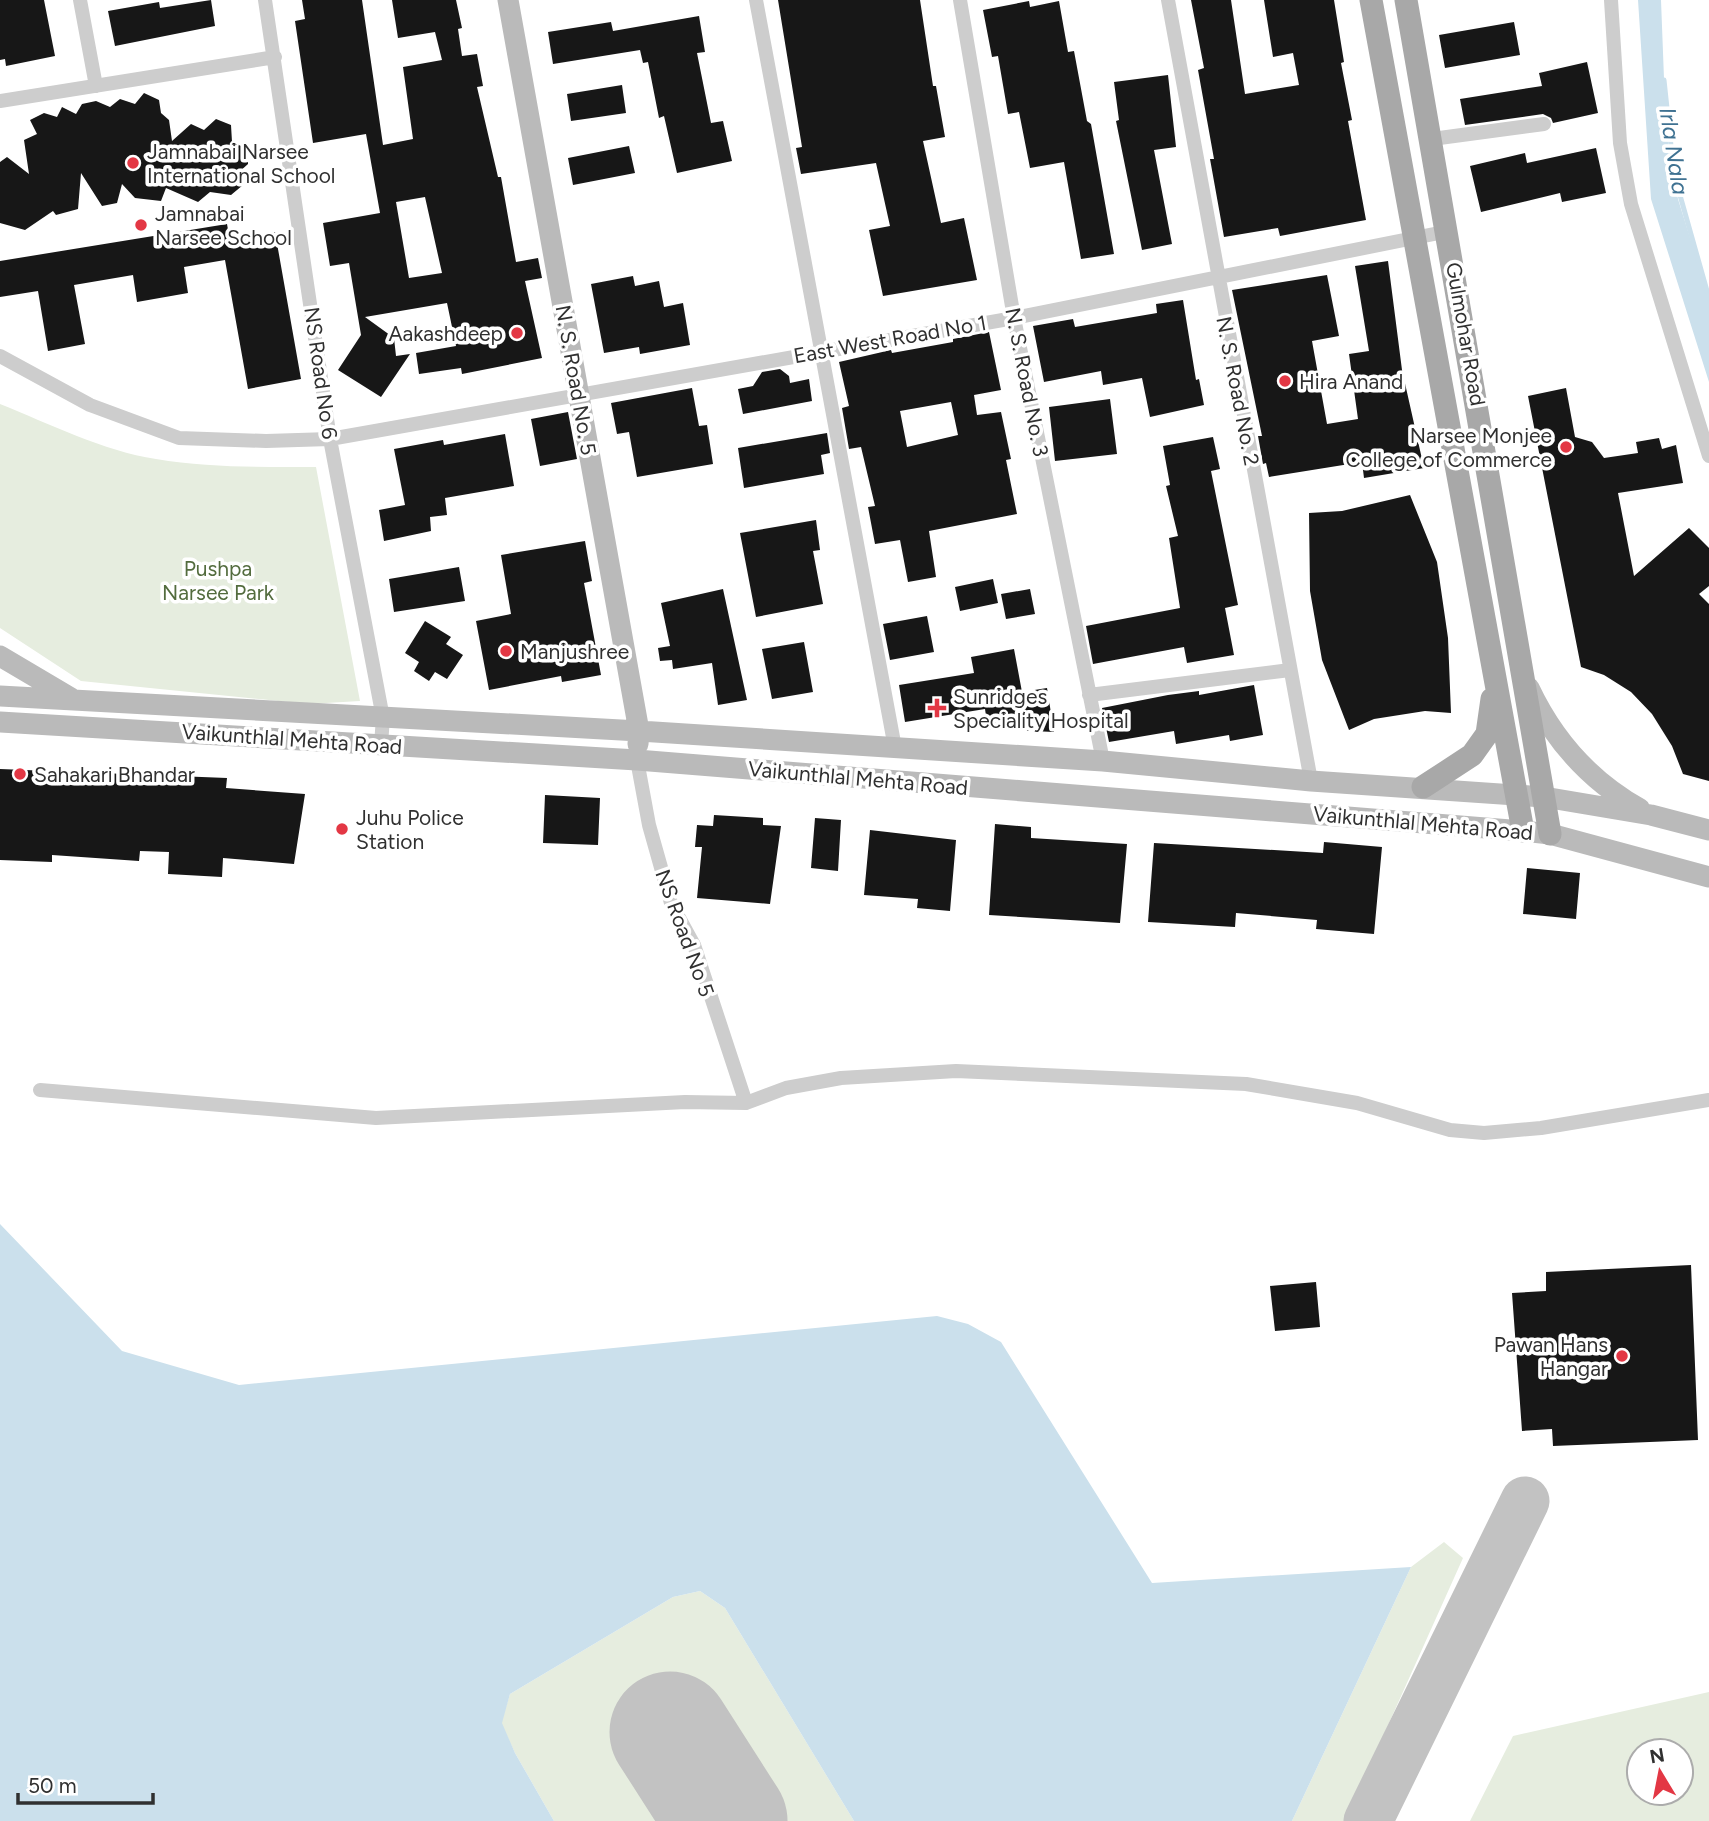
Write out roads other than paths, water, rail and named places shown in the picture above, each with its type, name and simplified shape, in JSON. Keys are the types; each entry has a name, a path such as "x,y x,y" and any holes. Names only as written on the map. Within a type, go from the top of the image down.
{"main road":[{"name":"N. S. Road No. 5","path":"508,0 639,731 637,760"},
{"name":"Gulmohar Road","path":"1371,0 1523,831"},
{"name":"Gulmohar Road","path":"1406,0 1481,421 1550,834"},
{"path":"1448,427 1481,421"},
{"path":"0,656 77,702"},
{"path":"1524,676 1540,710 1572,755 1617,796 1651,815"},
{"path":"1423,787 1472,755 1487,734 1495,680"},
{"name":"Vaikunthlal Mehta Road","path":"0,696 639,731 1102,761 1311,781 1544,797 1651,815 1709,830"},
{"name":"Vaikunthlal Mehta Road","path":"0,722 637,760 1523,831 1550,834 1709,877"}],"street":[{"path":"79,0 96,86"},
{"name":"NS Road No 6","path":"265,0 330,439 383,718 381,744"},
{"path":"756,0 895,748"},
{"name":"N. S. Road No. 3","path":"960,0 1014,317 1102,761"},
{"name":"N. S. Road No. 2","path":"1168,0 1216,276 1311,781"},
{"path":"1611,0 1620,143 1631,204 1709,457"},
{"path":"0,102 275,57"},
{"path":"1432,139 1544,124"},
{"name":"East West Road No 1","path":"0,356 90,405 179,438 330,439 1014,317 1448,231"},
{"path":"1089,695 1290,670"},
{"name":"NS Road No 5","path":"637,760 649,825 671,903 694,944 746,1103"},
{"path":"40,1090 376,1118 644,1103 746,1103 786,1088 841,1078 906,1072 1012,1073 1246,1084 1357,1103 1450,1130 1485,1133 1541,1128 1709,1100"}],"water":[{"path":"1638,0 1661,0 1666,131 1678,199 1709,299 1709,382 1651,199"},
{"path":"0,1224 122,1351 239,1385 937,1316 968,1324 1001,1342 1152,1583 1411,1567 1292,1821 854,1821 725,1608 700,1591 673,1597 510,1694 502,1723 515,1753 554,1821 0,1821"}],"waterway":[{"name":"Irla Nala","path":"1664,80 1674,174 1709,298"}],"place":[{"name":"Jamnabai Narsee International School","path":"133,163"},
{"name":"Jamnabai Narsee School","path":"141,225"},
{"name":"Aakashdeep","path":"517,333"},
{"name":"Hira Anand","path":"1285,381"},
{"name":"Narsee Monjee College of Commerce","path":"1566,447"},
{"name":"Manjushree","path":"506,651"},
{"name":"Sunridges Speciality Hospital","path":"937,708"},
{"name":"Sahakari Bhandar","path":"20,774"},
{"name":"Juhu Police Station","path":"342,829"},
{"name":"Pawan Hans Hangar","path":"1622,1356"}],"park label":[{"name":"Pushpa Narsee Park","path":"218,580"}]}
